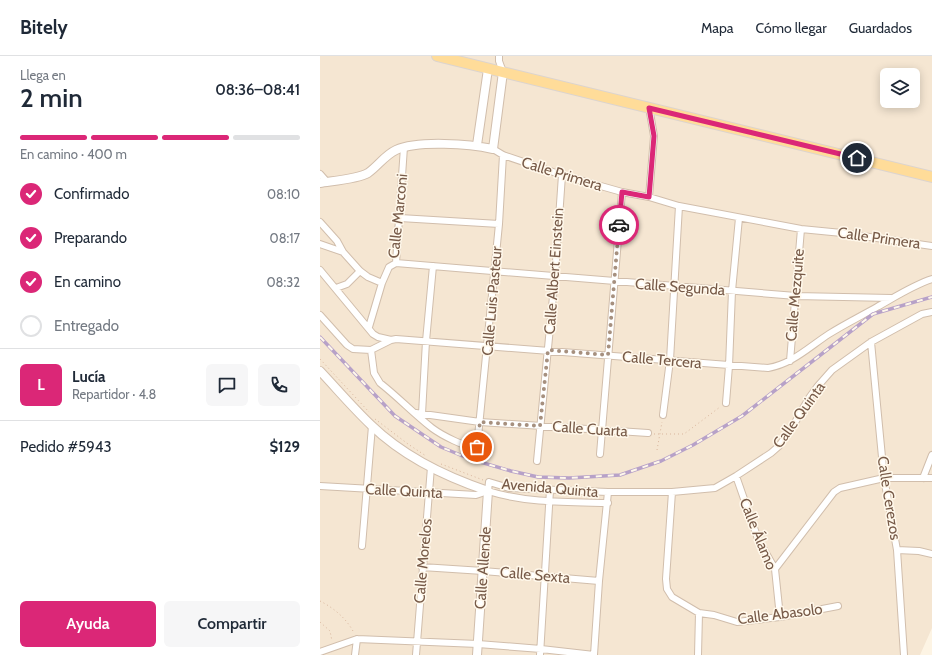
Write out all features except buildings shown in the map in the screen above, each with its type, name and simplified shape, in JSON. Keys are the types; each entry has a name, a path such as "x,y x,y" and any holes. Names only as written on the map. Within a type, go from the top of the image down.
{"main road":[{"path":"437,56 932,177"}],"street":[{"path":"477,145 488,69 499,58 503,72 493,149"},
{"path":"649,108 654,136 649,197"},
{"name":"Calle Primera","path":"323,182 365,174 392,152 404,147 438,144 477,145 493,149 503,155 562,176 622,192 649,197 679,206 801,229 842,233 932,246"},
{"name":"Calle Marconi","path":"369,327 382,283 389,267 396,263 404,147"},
{"name":"Calle Luis Pasteur","path":"419,414 433,428 457,442 472,447 477,447 499,224 503,155"},
{"path":"320,174 323,182"},
{"name":"Calle Albert Einstein","path":"537,461 555,276 562,176"},
{"path":"600,454 622,192"},
{"path":"663,415 670,360 679,206"},
{"path":"400,218 499,224"},
{"path":"726,403 732,291 739,218"},
{"path":"320,222 360,271 368,277 382,283"},
{"name":"Calle Mezquite","path":"790,361 801,229"},
{"path":"320,244 343,252"},
{"name":"Calle Segunda","path":"396,263 796,296 892,298"},
{"path":"419,414 433,266"},
{"path":"320,270 369,327 373,334 378,337 391,340"},
{"path":"336,288 347,284 360,271"},
{"name":"Calle Tercera","path":"371,350 396,339 768,368 790,361 829,334 892,298 922,282 932,279"},
{"name":"Calle Quinta","path":"608,492 672,492 715,488 771,454 779,446 817,387 832,370 871,342 922,314 932,312"},
{"path":"320,315 347,345 353,349 371,350 374,373 380,382 419,414"},
{"name":"Calle Cerezos","path":"871,342 884,478 897,550 904,655"},
{"name":"Avenida Quinta","path":"320,371 372,426 400,448 431,467 463,482 488,491 518,498 549,501 608,503"},
{"name":"Calle Cuarta","path":"419,414 480,422 648,433"},
{"path":"362,546 372,426"},
{"path":"923,478 932,455"},
{"name":"Calle Morelos","path":"416,655 431,467"},
{"name":"Calle Álamo","path":"736,476 758,539 775,570 780,617"},
{"path":"775,570 834,492 840,488 884,478 923,478 932,480"},
{"name":"Avenida Quinta","path":"489,482 509,488 608,492"},
{"name":"Calle Allende","path":"477,655 489,482"},
{"name":"Calle Quinta","path":"320,486 476,495 488,491"},
{"path":"540,652 550,490"},
{"path":"320,652 356,639 478,644 540,652 594,655 599,581 608,492"},
{"name":"Calle Abasolo","path":"672,492 666,580 667,589 672,597 699,613 714,615 737,622 780,617 838,606"},
{"path":"897,550 919,551 932,554"},
{"name":"Calle Sexta","path":"422,567 599,581"},
{"path":"698,655 699,613"},
{"path":"355,655 356,639"}],"path":[{"path":"320,359 369,412"},
{"path":"648,433 684,434 726,403"},
{"path":"657,450 661,434 663,415"},
{"path":"373,417 408,444 427,456"},
{"name":"Avenida Quinta","path":"440,463 489,482"},
{"path":"320,601 330,606 350,625 356,639"},
{"path":"320,622 330,631 334,648"}],"shaded area":[{"path":"320,56 932,56 932,628 920,655 320,655"}],"railway":[{"path":"320,337 395,416 441,447 470,459 538,477 569,478 620,475 661,461 693,445 742,416 873,314 932,297"}],"way so far":[{"path":"477,447 480,422 540,426 548,350 608,355 619,225"}],"route":[{"path":"619,225 622,192 649,197 654,136 649,108 857,158"}]}
